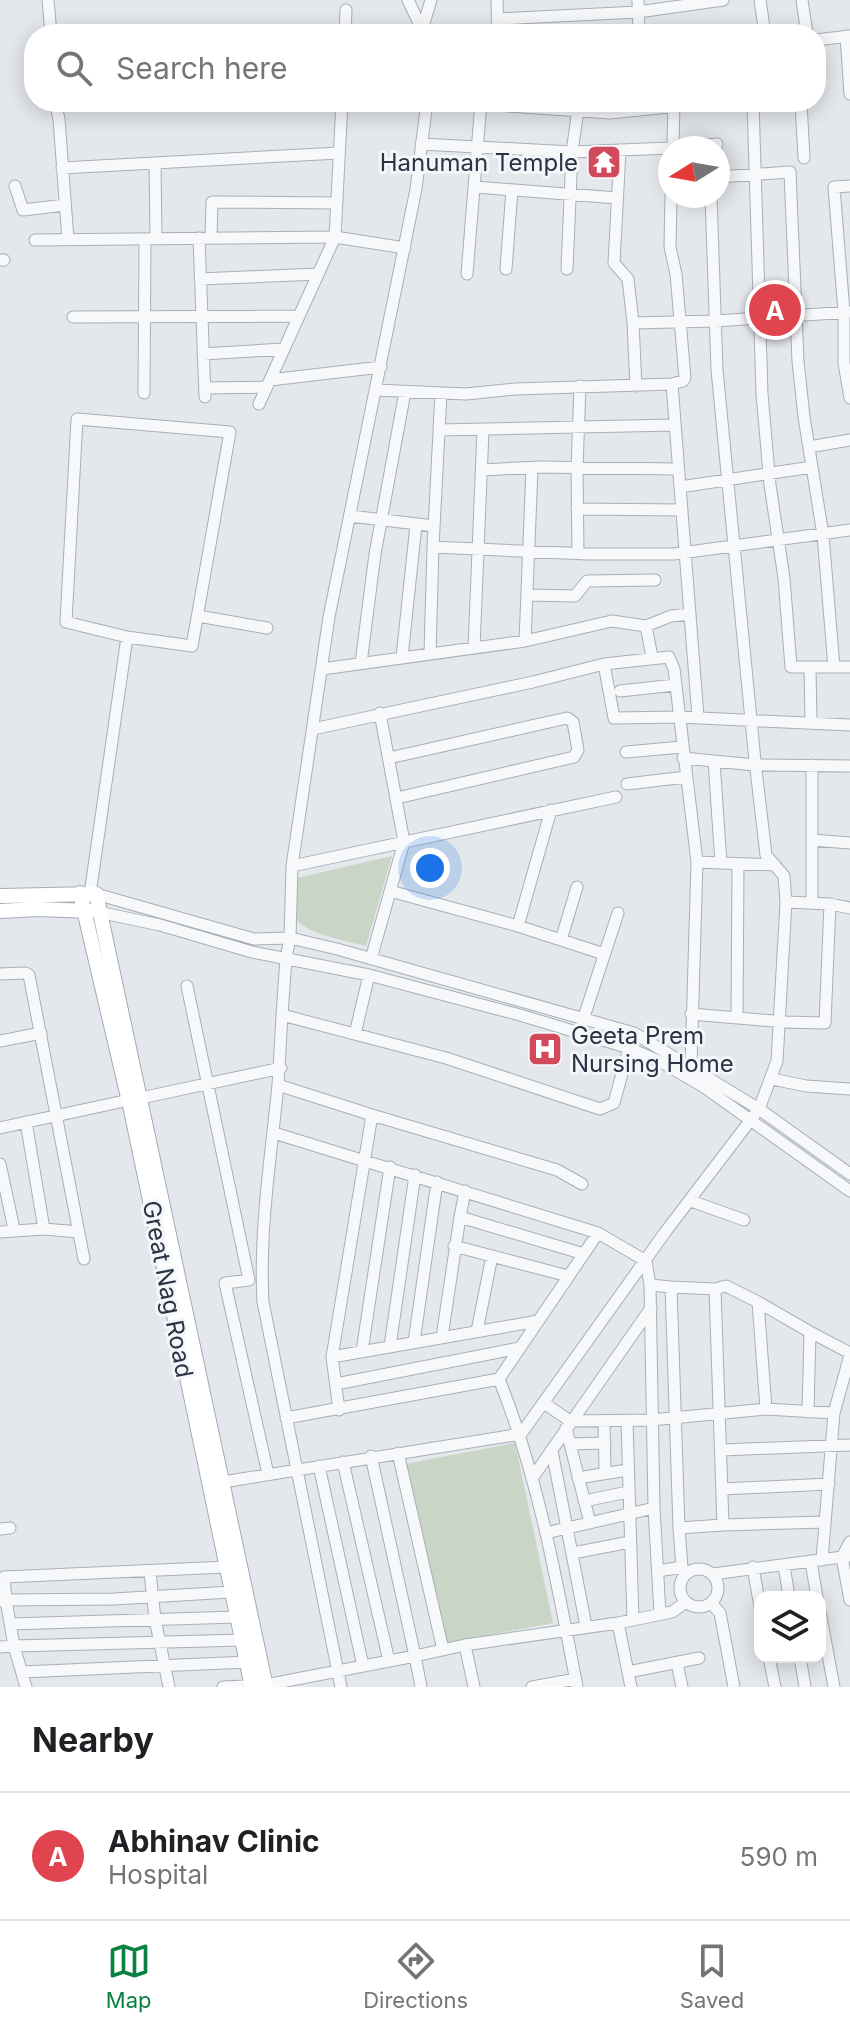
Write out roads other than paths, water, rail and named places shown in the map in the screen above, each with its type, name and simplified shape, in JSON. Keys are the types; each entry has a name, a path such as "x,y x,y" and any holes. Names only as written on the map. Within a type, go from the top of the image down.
{"main road":[{"path":"0,896 89,894"},
{"name":"Great Nag Road","path":"89,894 93,943 135,1099 185,1375 216,1483 259,1686"},
{"path":"0,911 91,911"},
{"name":"Great Nag Road","path":"216,1483 231,1592 247,1662 259,1686"}],"street":[{"path":"48,0 50,24"},
{"path":"408,0 419,24"},
{"path":"425,24 431,0"},
{"path":"497,0 497,24"},
{"path":"497,19 723,0"},
{"path":"760,0 764,24"},
{"path":"802,0 806,24"},
{"path":"345,24 346,10"},
{"path":"826,39 848,36 850,94"},
{"path":"56,112 68,240"},
{"path":"259,404 335,237 341,112"},
{"path":"341,1687 263,1302 262,1278 281,1068 292,866 329,617 405,248 426,112"},
{"path":"467,274 480,112"},
{"path":"567,269 572,152 578,112"},
{"path":"673,136 674,112"},
{"path":"753,112 759,317 769,474 784,578 791,667 850,667"},
{"path":"802,112 804,158"},
{"path":"421,144 572,152 658,149"},
{"path":"620,150 614,263 628,279 636,386"},
{"path":"62,168 339,153"},
{"path":"144,393 155,163"},
{"path":"730,176 790,172 798,361 823,535 834,667"},
{"path":"15,186 23,210 65,205"},
{"path":"850,186 834,187 847,312 844,363 850,398"},
{"path":"475,187 617,198"},
{"path":"506,269 512,190"},
{"path":"337,203 212,202 200,279 205,393 381,367"},
{"path":"376,390 441,393 636,386 683,381 676,274 670,247 671,208"},
{"path":"216,1483 521,1434 752,1120 772,1079 781,1022 786,902 784,876 766,855 755,765 715,321 711,208"},
{"path":"35,240 335,237 405,248"},
{"path":"200,279 318,274"},
{"path":"633,323 847,312"},
{"path":"73,317 299,316"},
{"path":"203,354 284,349"},
{"path":"672,384 698,717"},
{"path":"578,553 580,386"},
{"path":"361,663 380,520 405,392"},
{"path":"430,654 441,393"},
{"path":"77,419 230,432 192,646 127,637 66,622 77,419"},
{"path":"440,430 674,425"},
{"path":"474,648 483,430"},
{"path":"809,447 850,440"},
{"path":"680,487 812,467"},
{"path":"525,641 532,469"},
{"path":"482,470 677,469"},
{"path":"577,509 682,510"},
{"path":"350,516 434,526"},
{"path":"402,657 416,525"},
{"path":"433,547 578,553 687,553 850,530"},
{"path":"528,595 575,596 587,581 655,580"},
{"path":"322,669 525,641 612,621 646,626 671,616 690,614"},
{"path":"198,616 267,628"},
{"path":"646,626 652,657"},
{"path":"127,637 89,894 125,901 254,939 290,938 634,1033 759,1109 850,1174"},
{"path":"313,729 604,664 669,657 673,667 697,862 691,1066"},
{"path":"604,664 614,718 698,717 850,725"},
{"path":"673,667 694,667"},
{"path":"810,667 811,723"},
{"path":"620,691 675,685"},
{"path":"371,959 404,842 380,713"},
{"path":"389,758 567,718 573,722 578,750 574,757 397,798"},
{"path":"626,752 683,753 714,761 755,765 850,766"},
{"path":"714,761 721,863"},
{"path":"812,765 812,903"},
{"path":"627,784 686,777"},
{"path":"292,866 616,797"},
{"path":"518,926 551,810"},
{"path":"812,840 850,843"},
{"path":"697,862 775,865"},
{"path":"737,1018 738,864"},
{"path":"561,940 577,887"},
{"path":"390,891 518,926 604,954"},
{"path":"786,902 850,908"},
{"path":"691,1014 825,1023 830,904"},
{"path":"91,911 160,925 252,952 369,975 629,1048 663,1063 752,1120 850,1191"},
{"path":"583,1020 618,913"},
{"path":"0,974 29,975 84,1259"},
{"path":"355,1034 369,975"},
{"path":"187,986 249,1280"},
{"path":"282,1015 446,1058 600,1109 614,1103 629,1048"},
{"path":"0,1041 41,1033"},
{"path":"0,1128 281,1068"},
{"path":"772,1079 806,1086 850,1089"},
{"path":"278,1085 557,1170 582,1184"},
{"path":"339,1410 332,1357 372,1115"},
{"path":"26,1122 44,1229"},
{"path":"274,1133 598,1233 646,1261"},
{"path":"0,1164 2,1188 14,1229"},
{"path":"362,1351 390,1167"},
{"path":"390,1346 415,1175"},
{"path":"414,1342 437,1182"},
{"path":"442,1337 465,1191"},
{"path":"691,1201 744,1220"},
{"path":"460,1217 584,1254"},
{"path":"0,1232 44,1229 79,1232"},
{"path":"286,1418 499,1379 598,1233"},
{"path":"454,1246 568,1276"},
{"path":"477,1331 492,1256"},
{"path":"646,1261 651,1308 651,1420 660,1614"},
{"path":"262,1278 225,1283 268,1474"},
{"path":"650,1285 715,1289 726,1286 850,1354 847,1377 834,1413 825,1522 816,1561 817,1591"},
{"path":"671,1287 683,1571 680,1590 686,1602 697,1607 711,1603 718,1589 713,1574"},
{"path":"715,1289 723,1525"},
{"path":"758,1302 766,1409"},
{"path":"533,1477 651,1308"},
{"path":"332,1357 538,1321"},
{"path":"808,1412 810,1332"},
{"path":"336,1384 519,1348"},
{"path":"499,1379 521,1434 533,1477 577,1683 532,1687"},
{"path":"544,1403 568,1425 590,1523"},
{"path":"568,1425 766,1409 834,1413"},
{"path":"604,1421 605,1472"},
{"path":"627,1421 633,1620"},
{"path":"570,1444 605,1443"},
{"path":"722,1450 850,1445"},
{"path":"552,1451 586,1626"},
{"path":"398,1453 443,1650"},
{"path":"371,1456 421,1687"},
{"path":"343,1462 389,1661"},
{"path":"319,1466 363,1666"},
{"path":"578,1478 627,1470"},
{"path":"723,1489 829,1484"},
{"path":"584,1501 628,1492"},
{"path":"546,1533 654,1508"},
{"path":"679,1528 825,1522"},
{"path":"573,1553 630,1542"},
{"path":"850,1542 846,1557 850,1600"},
{"path":"658,1571 699,1569 713,1574 846,1557"},
{"path":"784,1565 788,1591"},
{"path":"26,1687 3,1600 2,1577 226,1567"},
{"path":"753,1567 757,1591"},
{"path":"150,1572 155,1619 169,1687"},
{"path":"3,1600 231,1592"},
{"path":"223,1687 259,1686 465,1645 618,1623 677,1610 686,1602"},
{"path":"711,1603 720,1613 734,1687"},
{"path":"10,1624 237,1617"},
{"path":"618,1623 631,1687"},
{"path":"0,1647 243,1640"},
{"path":"826,1644 834,1687"},
{"path":"465,1645 474,1687"},
{"path":"628,1672 699,1658"},
{"path":"22,1672 247,1662"},
{"path":"677,1663 682,1687"},
{"path":"770,1663 775,1687"},
{"path":"801,1663 805,1687"}],"place":[{"name":"Hanuman Temple","path":"604,162"},
{"name":"Abhinav Clinic","path":"775,310"},
{"name":"Geeta Prem Nursing Home","path":"545,1049"}]}
